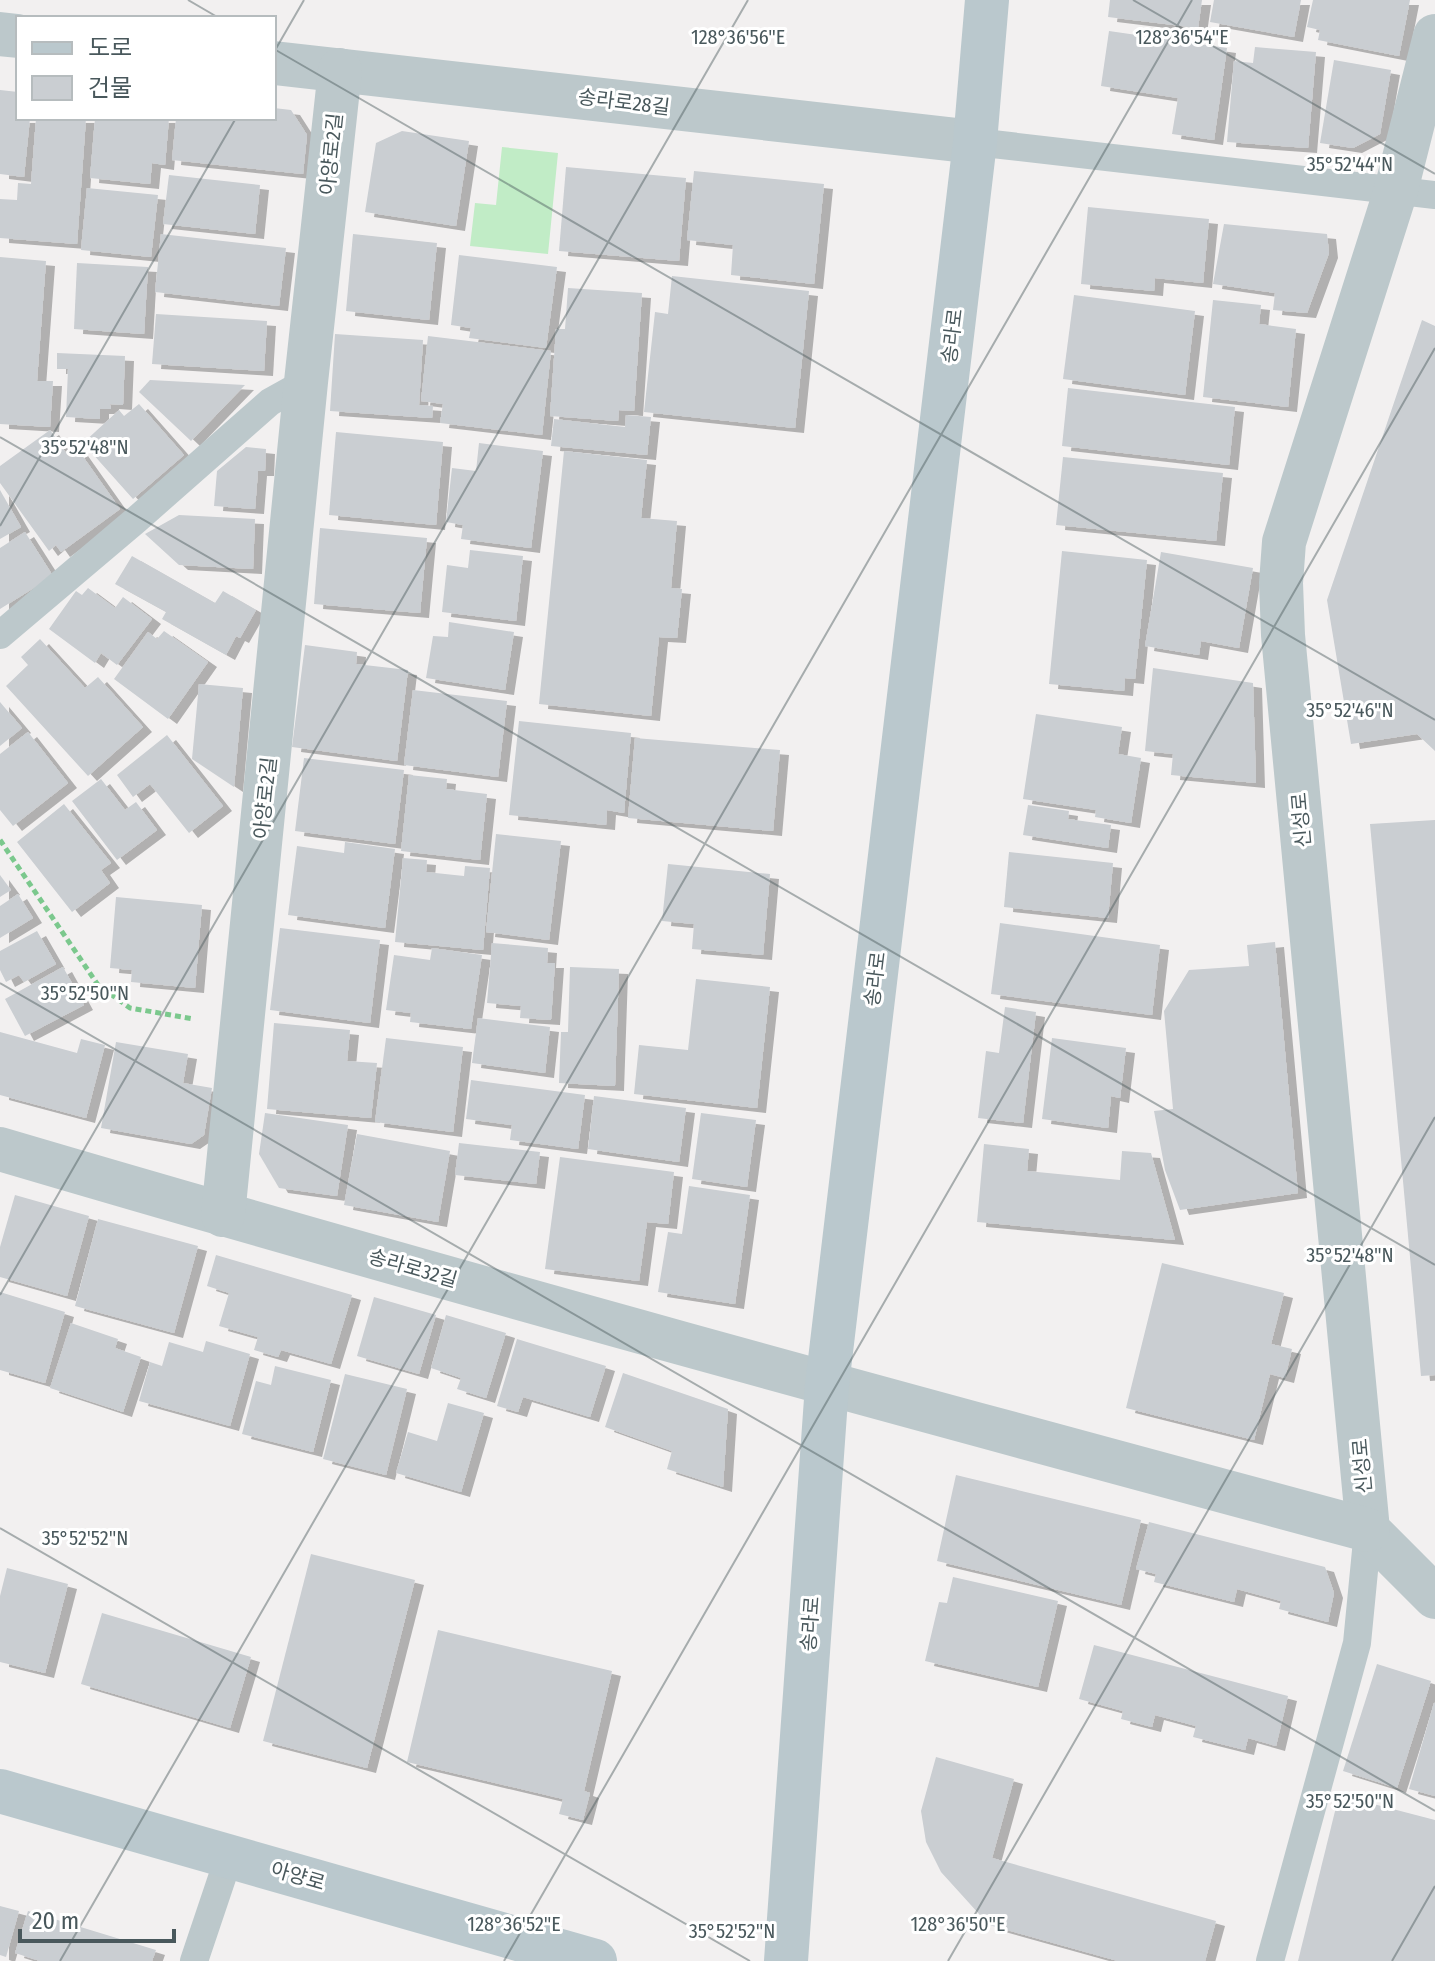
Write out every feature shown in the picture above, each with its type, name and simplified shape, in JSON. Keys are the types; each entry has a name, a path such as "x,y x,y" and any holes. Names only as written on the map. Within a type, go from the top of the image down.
{"main road":[{"name":"송라로","path":"786,1961 827,1385 975,142 987,0"},
{"name":"아양로","path":"0,1791 595,1961"}],"street":[{"name":"신성로","path":"1368,1530 1283,635 1281,583 1284,542 1415,193 1435,36"},
{"name":"송라로28길","path":"276,63 975,142"},
{"name":"아양로2길","path":"223,1215 340,70"},
{"name":"송라로32길","path":"0,1149 827,1385 1368,1530"},
{"path":"1368,1530 1435,1597"}],"lane":[{"path":"975,142 1415,193"},
{"path":"0,635 270,402 306,382"},
{"path":"1270,1961 1357,1643 1368,1530"},
{"path":"194,1961 229,1857"}],"path":[{"path":"0,840 98,985 130,1008 243,1027"}],"green space":[{"path":"502,147 558,153 548,254 470,246 475,203 496,205"}],"building":[{"path":"1110,0 1202,0 1198,28 1108,17"},
{"path":"1214,0 1301,0 1294,37 1210,22"},
{"path":"1313,0 1410,0 1399,56 1318,40 1320,30 1307,27"},
{"path":"1109,31 1227,48 1214,140 1172,134 1178,98 1101,86"},
{"path":"1255,47 1316,52 1308,148 1227,142 1234,61 1253,63"},
{"path":"1334,60 1391,70 1380,134 1353,148 1320,143"},
{"path":"0,90 16,92 16,120 30,120 24,177 0,174"},
{"path":"276,108 291,110 307,135 303,174 172,160 176,120 276,120"},
{"path":"36,120 86,120 77,244 0,238 0,199 17,200 18,183 31,184"},
{"path":"95,120 169,120 165,165 152,163 150,184 90,178"},
{"path":"402,131 469,141 456,226 365,212 376,143"},
{"path":"566,167 686,178 679,261 559,251"},
{"path":"694,171 824,184 814,284 731,275 733,245 687,240"},
{"path":"169,175 260,185 255,234 163,224"},
{"path":"87,188 158,195 151,257 81,250"},
{"path":"1088,207 1209,219 1203,283 1155,278 1154,291 1081,284"},
{"path":"1224,224 1327,234 1329,253 1307,313 1273,310 1275,293 1213,284"},
{"path":"161,234 286,248 279,306 155,292"},
{"path":"353,234 437,243 429,320 346,311"},
{"path":"459,255 557,267 546,348 469,338 471,328 451,325"},
{"path":"0,257 46,261 37,381 53,381 50,427 0,424"},
{"path":"77,263 148,267 144,334 74,329"},
{"path":"672,276 809,291 795,428 644,412 655,312 668,314"},
{"path":"568,288 642,293 634,411 619,410 618,421 550,416 556,329 565,329"},
{"path":"1074,295 1195,311 1185,395 1063,379"},
{"path":"1213,300 1261,305 1259,324 1296,329 1288,407 1203,397"},
{"path":"156,314 267,321 264,371 152,364"},
{"path":"1422,320 1435,326 1435,751 1417,734 1351,744 1327,600"},
{"path":"335,334 423,340 419,405 433,406 432,418 330,411"},
{"path":"428,336 551,351 542,435 440,423 443,404 421,401"},
{"path":"57,353 125,356 123,405 110,404 111,409 100,409 100,419 66,417 68,369 57,369"},
{"path":"150,380 245,385 191,441 139,392"},
{"path":"1068,388 1235,407 1229,465 1062,446"},
{"path":"139,404 184,455 133,499 83,443 119,410 124,416"},
{"path":"626,415 651,417 647,455 551,446 554,419 625,427"},
{"path":"50,430 69,457 79,451 120,509 61,552 56,545 49,551 0,483 0,466"},
{"path":"336,432 443,442 436,525 329,515"},
{"path":"479,443 543,451 531,548 461,539 463,525 446,522 452,468 476,471"},
{"path":"246,447 266,449 265,471 258,471 255,509 214,506 217,471"},
{"path":"564,451 647,460 641,518 677,521 671,588 682,589 677,638 659,637 651,716 539,704"},
{"path":"1063,457 1223,473 1216,541 1056,525"},
{"path":"0,490 21,527 0,539"},
{"path":"179,515 255,519 253,569 179,565 145,534"},
{"path":"320,528 427,538 420,613 314,604"},
{"path":"25,532 53,576 0,609 0,548"},
{"path":"470,550 523,556 516,621 442,612 447,565 468,568"},
{"path":"1062,551 1147,560 1135,679 1125,678 1124,691 1049,684"},
{"path":"1161,552 1253,568 1239,648 1201,641 1199,655 1145,646"},
{"path":"132,556 215,603 223,591 256,610 226,655 162,619 166,612 115,584"},
{"path":"88,588 115,608 123,597 152,619 117,665 101,653 95,663 49,629 76,591 82,595"},
{"path":"449,622 514,632 505,690 426,678 433,636 448,637"},
{"path":"164,631 208,662 168,719 114,679 148,632 157,639"},
{"path":"40,639 85,688 98,677 143,727 88,776 6,686 28,665 21,657"},
{"path":"305,645 357,652 356,664 408,670 397,761 292,747"},
{"path":"1153,668 1253,683 1256,783 1171,775 1173,754 1145,751"},
{"path":"199,684 243,688 234,787 192,759"},
{"path":"413,690 507,701 498,777 404,765"},
{"path":"0,702 22,728 0,746"},
{"path":"1036,714 1122,727 1118,754 1141,758 1131,823 1095,817 1096,810 1023,799"},
{"path":"519,721 631,733 624,813 607,810 606,825 509,815"},
{"path":"28,732 68,783 13,826 0,810 0,754"},
{"path":"167,735 223,806 189,833 150,784 133,797 117,775"},
{"path":"635,738 780,750 773,831 628,818"},
{"path":"304,758 404,770 395,844 295,831"},
{"path":"409,775 447,779 446,789 487,794 480,860 401,851"},
{"path":"101,779 125,810 136,802 157,830 117,860 72,801"},
{"path":"64,804 111,863 101,870 110,883 72,912 17,842"},
{"path":"1028,805 1069,811 1068,819 1111,825 1108,848 1023,835"},
{"path":"1435,820 1435,1375 1421,1376 1370,824"},
{"path":"496,834 561,841 549,940 486,932"},
{"path":"345,842 395,849 385,928 288,915 297,846 344,853"},
{"path":"1009,852 1113,863 1108,918 1004,907"},
{"path":"403,858 427,860 426,872 464,876 465,866 490,868 483,950 395,942"},
{"path":"668,864 770,874 763,955 692,949 694,924 662,921"},
{"path":"0,875 11,890 0,897"},
{"path":"18,894 33,918 0,938 0,906"},
{"path":"116,897 202,905 195,988 131,982 132,970 110,968"},
{"path":"1000,923 1160,945 1152,1015 991,994"},
{"path":"280,928 380,940 370,1023 270,1010"},
{"path":"37,931 56,964 24,982 19,975 6,982 0,970 0,951"},
{"path":"1275,942 1298,1193 1180,1210 1165,1170 1154,1111 1173,1109 1164,1011 1189,970 1249,966 1247,945"},
{"path":"492,943 548,948 547,963 555,963 551,1020 520,1018 521,1006 487,1003"},
{"path":"432,948 482,955 471,1029 410,1022 411,1013 386,1010 394,955 430,960"},
{"path":"63,967 84,1005 25,1036 5,999"},
{"path":"570,967 619,969 615,1086 559,1083 561,1032 568,1032"},
{"path":"696,979 770,987 757,1108 634,1094 639,1045 688,1050"},
{"path":"1005,1007 1036,1012 1023,1123 978,1118 986,1051 999,1053"},
{"path":"478,1018 550,1027 545,1073 472,1063"},
{"path":"274,1023 350,1030 347,1061 377,1063 371,1118 267,1109"},
{"path":"0,1032 77,1053 81,1039 105,1045 86,1118 0,1095"},
{"path":"386,1038 463,1047 453,1132 375,1122"},
{"path":"1052,1038 1126,1048 1120,1098 1111,1096 1108,1128 1042,1119"},
{"path":"116,1042 188,1054 183,1083 212,1088 204,1135 191,1144 101,1128"},
{"path":"471,1080 585,1095 578,1149 510,1140 512,1125 466,1119"},
{"path":"594,1096 686,1108 679,1162 588,1149"},
{"path":"265,1113 348,1125 337,1196 279,1188 259,1154"},
{"path":"701,1113 756,1120 747,1187 692,1179"},
{"path":"357,1134 450,1151 438,1222 344,1205"},
{"path":"459,1143 540,1152 536,1184 455,1175"},
{"path":"984,1144 1029,1149 1027,1171 1120,1180 1122,1151 1151,1153 1175,1240 977,1222"},
{"path":"560,1157 674,1172 668,1224 647,1222 639,1281 545,1269"},
{"path":"689,1186 750,1195 735,1304 658,1292 668,1232 682,1234"},
{"path":"15,1195 89,1216 67,1296 0,1277 0,1247"},
{"path":"98,1219 198,1246 174,1333 75,1306"},
{"path":"216,1255 352,1295 331,1364 281,1350 278,1357 254,1350 258,1337 219,1326 229,1293 207,1286"},
{"path":"1162,1263 1284,1293 1271,1344 1292,1349 1285,1378 1270,1374 1254,1440 1126,1408"},
{"path":"0,1292 65,1312 45,1383 0,1370"},
{"path":"374,1297 436,1315 419,1374 357,1356"},
{"path":"446,1315 506,1333 486,1398 457,1389 461,1378 431,1368"},
{"path":"71,1323 118,1339 115,1348 141,1357 123,1412 50,1388"},
{"path":"517,1339 606,1366 590,1417 523,1397 518,1412 497,1406"},
{"path":"206,1341 250,1354 230,1426 139,1401 150,1362 162,1366 169,1342 203,1352"},
{"path":"275,1366 331,1380 313,1452 242,1434 256,1381 271,1385"},
{"path":"623,1373 728,1409 723,1487 667,1469 672,1451 605,1427"},
{"path":"345,1374 407,1389 386,1475 323,1459"},
{"path":"448,1403 484,1413 461,1492 396,1473 408,1432 437,1441"},
{"path":"956,1475 1141,1520 1121,1605 937,1561"},
{"path":"1149,1522 1325,1567 1334,1593 1328,1622 1279,1609 1281,1601 1237,1589 1234,1602 1154,1582 1156,1574 1136,1569"},
{"path":"311,1554 415,1580 367,1768 263,1741"},
{"path":"7,1568 68,1584 45,1673 0,1662 0,1596"},
{"path":"953,1577 1058,1601 1038,1687 925,1661 939,1602 947,1603"},
{"path":"102,1613 251,1657 230,1728 81,1684"},
{"path":"438,1630 612,1671 584,1791 590,1793 583,1820 559,1814 563,1799 407,1762"},
{"path":"1094,1645 1288,1696 1276,1746 1248,1738 1245,1750 1193,1737 1196,1726 1155,1715 1152,1727 1121,1719 1123,1711 1079,1699"},
{"path":"1377,1664 1431,1681 1397,1788 1343,1771"},
{"path":"1435,1703 1435,1796 1409,1789"},
{"path":"936,1757 1014,1779 992,1858 1216,1921 1205,1961 1118,1961 989,1925 941,1872 926,1842 921,1811"},
{"path":"1339,1795 1435,1820 1435,1961 1298,1961"},
{"path":"0,1906 19,1911 6,1957 0,1955"},
{"path":"28,1911 156,1950 152,1961 40,1961 15,1953"}]}
